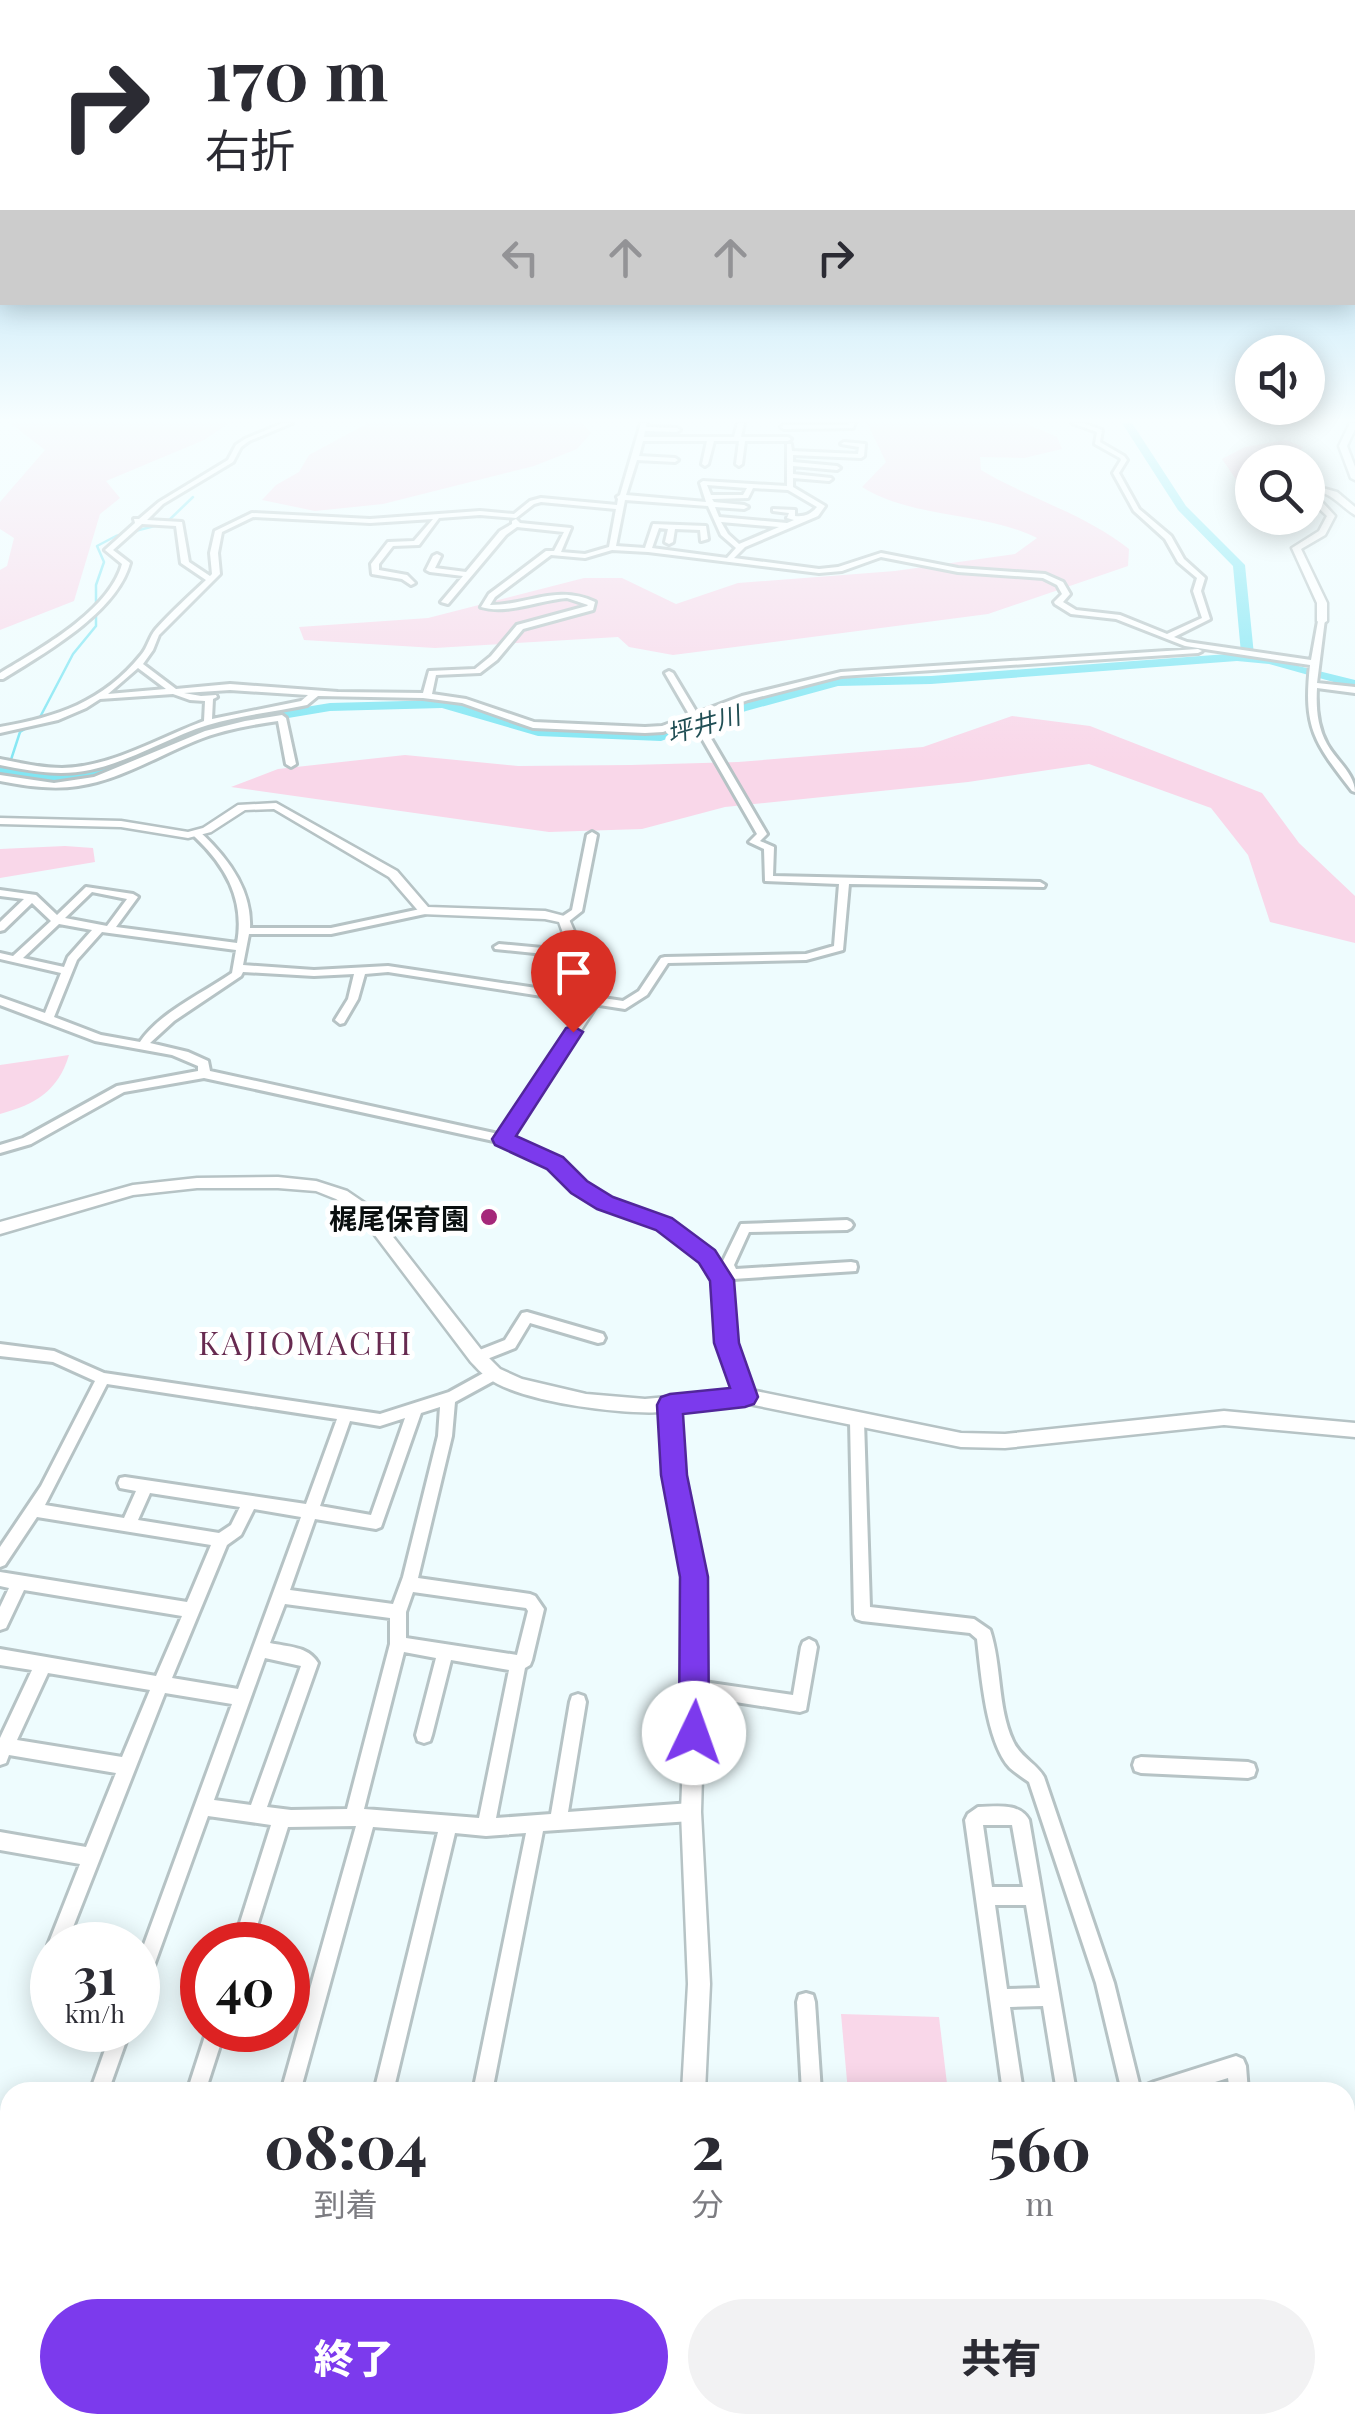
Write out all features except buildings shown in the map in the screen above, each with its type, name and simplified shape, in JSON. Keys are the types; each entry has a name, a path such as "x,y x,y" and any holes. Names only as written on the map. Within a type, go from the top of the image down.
{"street":[{"path":"0,677 66,636 117,584 126,572 126,563 109,550 127,537"},
{"path":"181,537 185,563 210,579"},
{"path":"0,730 68,716 101,698 138,664 154,643 155,634 216,574 219,537"},
{"path":"411,583 399,576 375,572 375,564 391,544 416,543 421,537"},
{"path":"445,602 500,537"},
{"path":"557,552 565,537"},
{"path":"612,548 614,537"},
{"path":"648,550 651,537"},
{"path":"669,537 669,542"},
{"path":"726,537 740,547"},
{"path":"730,559 740,547 762,537"},
{"path":"1164,638 1205,621 1197,591 1201,578 1181,560 1166,537"},
{"path":"1316,537 1296,548 1322,603 1313,715 1317,734 1355,789"},
{"path":"427,695 432,674 477,671 520,628 590,608 589,601 570,596 502,609 485,607 492,596 550,553 584,556 612,548 818,571 881,555 958,570 1046,576 1060,584 1066,594 1058,602 1065,610 1117,617 1164,638 1253,651 1355,690"},
{"path":"437,556 430,570 466,574"},
{"path":"101,698 230,687 427,695 557,728 663,729 697,721 745,698 842,674 1231,649"},
{"path":"138,664 170,692 196,700 230,687"},
{"path":"670,673 762,834 754,842 769,847 768,879 1040,885"},
{"path":"0,762 51,773 85,770 115,763 208,722 304,703 316,693"},
{"path":"208,722 209,698"},
{"path":"0,778 38,785 95,781 138,767 209,732 282,718 290,764"},
{"path":"0,822 121,824 166,834 197,834 242,807 276,806 393,874 425,912"},
{"path":"144,1044 150,1030 210,996 237,974 245,930 231,870 197,834"},
{"path":"245,930 332,931 425,912 545,915 564,920 576,912 592,835"},
{"path":"237,968 314,973 388,970 588,1002 633,1003 665,960 806,956 839,948 844,881"},
{"path":"16,959 92,888 133,897 72,959 50,1017"},
{"path":"0,894 32,896 56,920 240,947"},
{"path":"0,928 32,896"},
{"path":"564,920 569,933 556,987 588,1002"},
{"path":"498,948 564,953"},
{"path":"0,956 68,970"},
{"path":"340,1020 353,999 360,971"},
{"path":"0,1002 112,1042 144,1044 202,1061 204,1074"},
{"path":"503,1139 586,1015 588,1002"},
{"path":"0,1148 27,1141 120,1089 204,1074 503,1139 555,1163 579,1187 605,1203 672,1228 732,1274 852,1267"},
{"path":"0,1228 42,1220 135,1189 167,1185 298,1184 328,1190 364,1210 477,1357 494,1374 530,1389 586,1401 670,1405 745,1397 857,1422 985,1442 1224,1418 1355,1430"},
{"path":"745,1397 727,1343 722,1266 745,1227 847,1225"},
{"path":"477,1357 510,1344 527,1317 598,1338"},
{"path":"3,1354 54,1357 104,1378 380,1420 448,1399 494,1374"},
{"path":"0,1560 46,1492 104,1378"},
{"path":"294,2082 360,1817 398,1644 398,1612 409,1584 446,1436 448,1399"},
{"path":"670,1405 674,1475 692,1558 697,1689 690,1812 698,1938 699,2082"},
{"path":"125,1483 370,1524 378,1520 414,1412"},
{"path":"159,1922 346,1414"},
{"path":"857,1422 862,1614 974,1626 984,1635 1000,1730 1015,1761 1036,1776 1105,1982 1130,2082"},
{"path":"128,1525 146,1486"},
{"path":"66,1922 221,1540 236,1530 250,1502"},
{"path":"32,1510 221,1540"},
{"path":"0,1579 192,1610"},
{"path":"0,1623 20,1582"},
{"path":"398,1644 518,1664 524,1660 536,1610 534,1602 409,1584"},
{"path":"280,1596 398,1612"},
{"path":"697,1689 800,1704 809,1647"},
{"path":"256,1815 310,1663 303,1657 260,1649"},
{"path":"424,1735 445,1652"},
{"path":"0,1656 242,1698"},
{"path":"486,1827 518,1664"},
{"path":"43,1665 3,1752 128,1766"},
{"path":"558,1820 578,1702"},
{"path":"1141,1765 1248,1770"},
{"path":"202,1807 282,1818 360,1817 486,1827 690,1812"},
{"path":"1012,2082 974,1820 978,1816 1018,1817 1065,2082"},
{"path":"249,1922 282,1818"},
{"path":"485,2082 536,1824"},
{"path":"386,2082 448,1826"},
{"path":"0,1840 91,1857"},
{"path":"985,1896 1033,1896"},
{"path":"999,1998 1051,1998"},
{"path":"806,2002 811,2082"},
{"path":"102,2082 113,2052"},
{"path":"199,2082 209,2052"},
{"path":"1186,2082 1236,2066 1237,2082"}],"shaded area":[{"path":"93,537 74,601 0,630 0,570 7,566 14,538"},
{"path":"1034,537 1111,537 1129,549 1128,566 988,614 673,655 629,647 618,637 435,648 304,640 299,627 428,618 584,578 622,578 676,604 738,583 895,571 1015,554 1037,538"},
{"path":"1012,716 1090,726 1262,793 1299,843 1355,896 1355,943 1270,922 1248,855 1211,808 1089,764 968,782 725,807 642,829 549,832 231,787 278,769 405,755 518,766 631,765 738,762 923,747"},
{"path":"93,848 95,862 0,878 0,849"},
{"path":"69,1055 59,1078 44,1094 0,1114 0,1065"},
{"path":"841,2014 939,2017 947,2082 847,2082"}],"waterway":[{"path":"38,721 73,654 96,626 96,585 104,562 97,546 115,537"},
{"path":"1211,537 1239,565 1248,657"},
{"name":"坪井川","path":"0,771 54,779 87,777 120,767 207,727 330,707 443,704 538,732 635,738 661,737 741,708 838,682 931,680 1237,657 1270,660 1355,684"},
{"path":"7,772 20,732 30,726"}],"place":[{"name":"梶尾保育園","path":"489,1217"}],"district":[{"name":"KAJIOMACHI","path":"306,1341"}],"route":[{"path":"573,1032 503,1139 555,1163 579,1187 605,1203 672,1228 707,1256 722,1280 727,1343 745,1397 670,1405 674,1475 694,1577 694,1733"}]}
